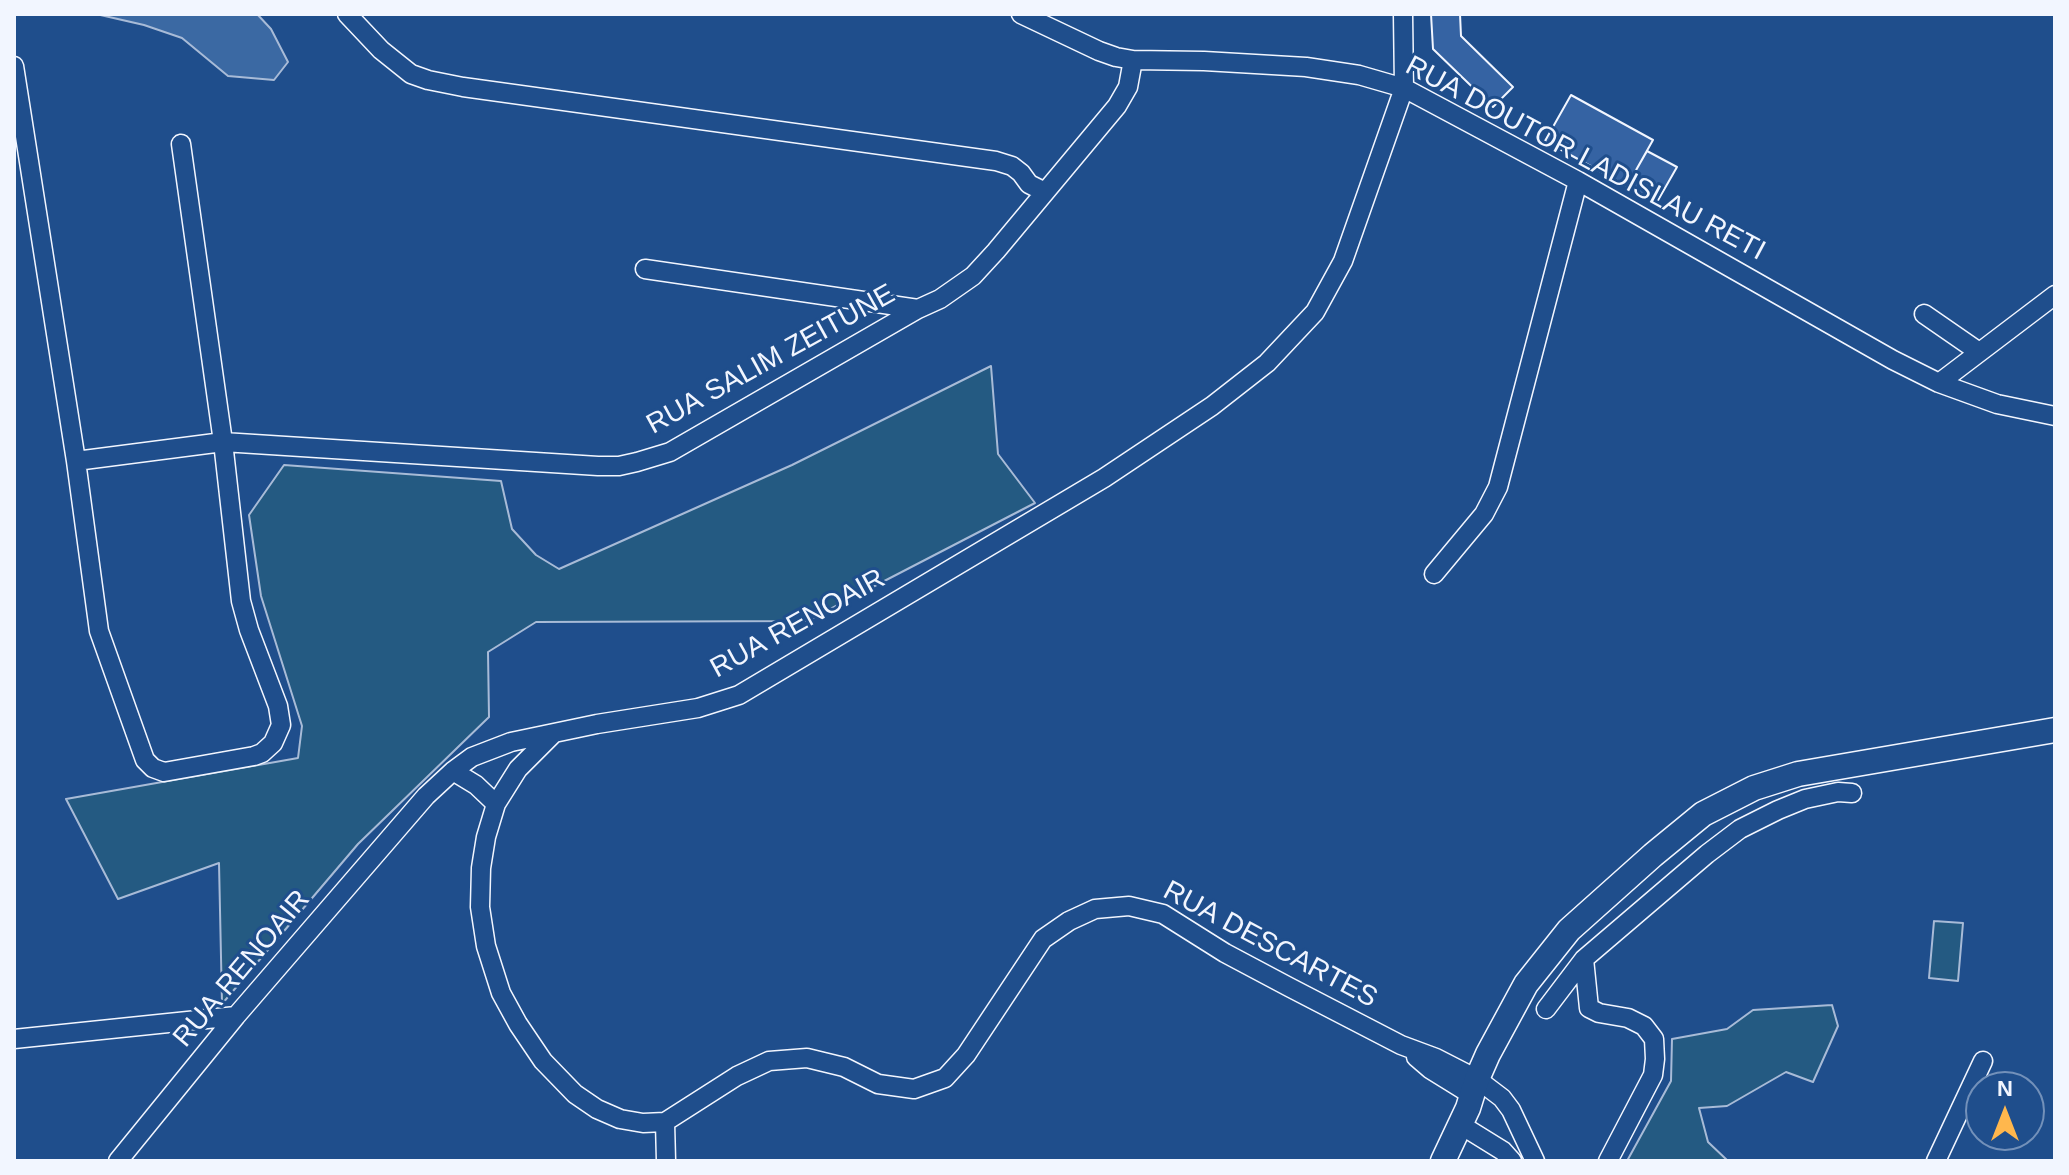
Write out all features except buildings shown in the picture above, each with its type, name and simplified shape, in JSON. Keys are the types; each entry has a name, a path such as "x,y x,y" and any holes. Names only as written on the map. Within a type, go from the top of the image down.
{"main road":[{"path":"1443,1161 1461,1125 1488,1054 1526,984 1569,930 1703,814 1754,788 1798,774 2055,730"}],"street":[{"path":"347,14 381,50 411,74 428,80 996,161 1012,166 1029,184 1045,192"},
{"name":"RUA DOUTOR LADISLAU RETI","path":"1021,14 1116,57 1306,67 1359,75 1404,88 1578,181 1893,360 1939,383 1997,404 2055,416"},
{"path":"1403,14 1404,88"},
{"name":"RUA SALIM ZEITUNE","path":"76,461 223,442 619,466 670,452 940,299 973,276 1117,106 1128,87 1133,60"},
{"path":"14,66 76,461 99,631 145,760 153,768 164,772 262,753 273,743 281,725 278,706 241,601 223,442 181,144"},
{"name":"RUA RENOAIR","path":"118,1161 236,1016 426,796 472,757 511,742 698,708 739,695 1104,478 1212,406 1267,363 1315,312 1343,261 1404,88"},
{"path":"1434,574 1484,514 1498,487 1578,181"},
{"path":"645,269 918,309"},
{"path":"1939,383 2055,295"},
{"path":"1924,314 1979,352"},
{"path":"553,734 518,769 496,804 481,868 480,907 486,946 501,993 543,1061 575,1094 597,1109 620,1119 643,1123 665,1122 666,1161"},
{"path":"453,771 476,785 496,804"},
{"path":"1546,1009 1584,959 1740,829 1805,799 1838,792 1852,793"},
{"name":"RUA DESCARTES","path":"665,1122 737,1076 769,1061 807,1058 844,1067 878,1084 914,1089 945,1078 966,1055 1043,939 1069,921 1095,909 1129,906 1163,914 1225,953 1401,1045 1430,1069 1502,1098 1511,1110 1535,1161"},
{"path":"1584,959 1589,1008 1628,1018 1644,1026 1654,1039 1653,1075 1610,1160"},
{"path":"14,1039 236,1016"},
{"path":"1936,1161 1983,1061"},
{"path":"1461,1125 1503,1151 1512,1161"}],"shaded area":[{"path":"96,14 257,14 271,29 288,62 274,80 228,76 182,38"},
{"path":"991,366 998,454 1035,503 807,621 536,622 488,652 489,717 358,844 222,1004 219,863 118,899 66,799 298,758 302,726 261,596 249,515 284,465 501,481 512,529 536,555 559,569 792,465"},
{"path":"1934,921 1963,923 1958,981 1929,978"},
{"path":"1832,1005 1838,1026 1813,1082 1786,1072 1727,1106 1699,1108 1708,1142 1728,1161 1627,1161 1671,1081 1672,1039 1727,1029 1753,1010"}]}
